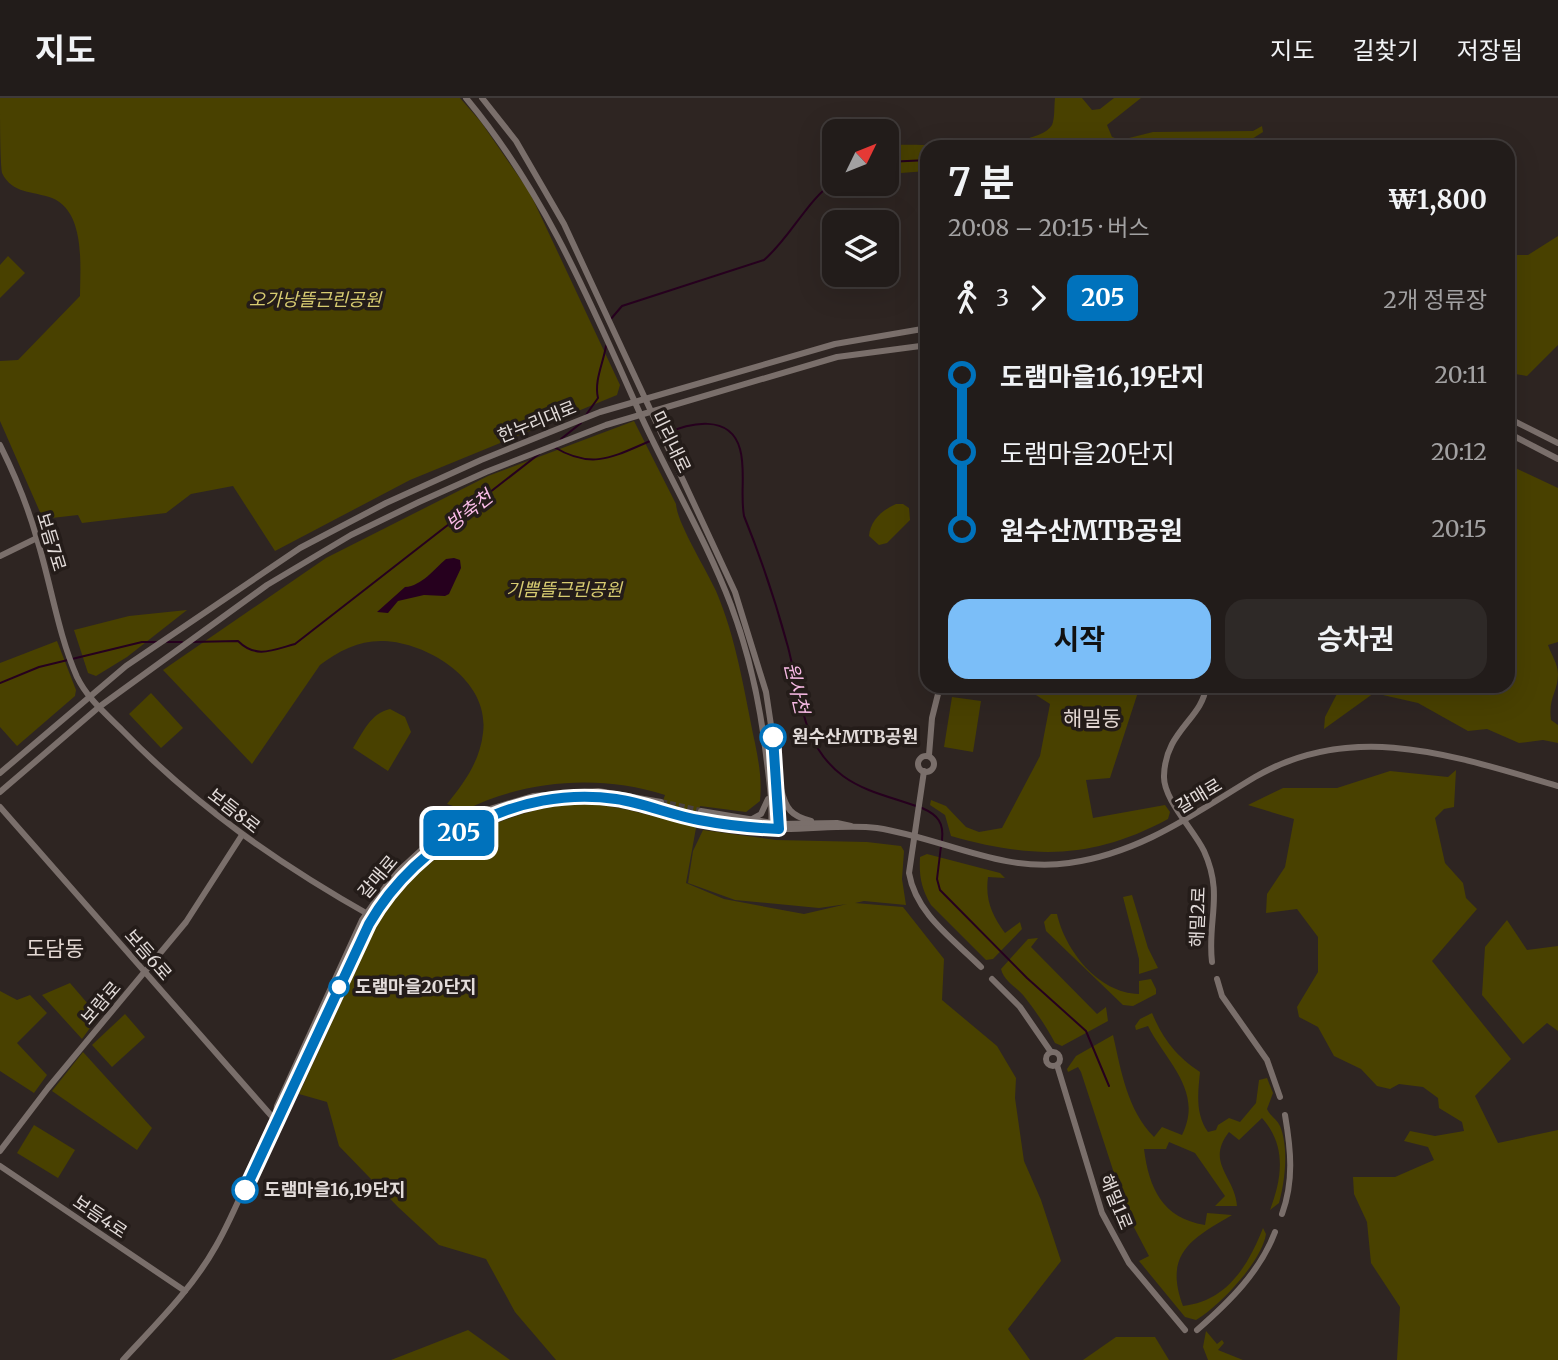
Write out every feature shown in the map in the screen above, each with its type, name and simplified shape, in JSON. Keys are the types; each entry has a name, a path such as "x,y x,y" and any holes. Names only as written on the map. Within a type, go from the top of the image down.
{"street":[{"name":"미리내로","path":"466,98 531,188 599,317 648,429 716,570 736,620 756,692 775,826"},
{"name":"미리내로","path":"482,98 516,141 540,181 603,305 743,612 766,692 778,774 775,826"},
{"name":"한누리대로","path":"89,696 126,666 300,548 414,489 600,412 835,344 920,329"},
{"name":"한누리대로","path":"98,706 307,561 351,535 486,471 606,425 773,374 838,357 920,346"},
{"path":"1515,422 1558,443"},
{"path":"1515,437 1558,459"},
{"name":"보듬7로","path":"0,445 37,538 68,651 78,679 89,696"},
{"path":"0,556 37,538"},
{"path":"924,772 934,765 929,755 932,718 938,693"},
{"name":"해밀2로","path":"1204,693 1199,706 1172,742 1165,764 1164,783 1205,854 1216,891 1212,962"},
{"path":"0,773 89,696 98,706 0,792"},
{"name":"보듬8로","path":"98,706 172,778 270,856 370,915"},
{"name":"갈매로","path":"698,820 775,826 878,828 998,861 1044,864 1081,861 1135,846 1186,821 1257,776 1314,754 1370,747 1408,747 1445,754 1558,786"},
{"path":"924,772 918,766 918,761 929,755"},
{"path":"924,772 909,873 919,903 981,967"},
{"path":"778,774 784,803 790,813 794,817 820,823"},
{"path":"736,819 752,819 761,814 767,804 769,781"},
{"name":"갈매로","path":"123,1360 185,1291 222,1235 275,1120 277,1106 354,934 418,862 460,832 509,808 551,799 583,796 662,806"},
{"name":"보듬6로","path":"0,807 275,1120"},
{"name":"갈매로","path":"701,811 775,826 837,822 851,826"},
{"name":"보람로","path":"0,1151 74,1056 186,922 243,835"},
{"name":"해밀1로","path":"992,979 1035,1025 1051,1052 1046,1061 1051,1066 1057,1065 1102,1213 1129,1263 1185,1330"},
{"path":"1217,979 1222,996 1266,1060 1280,1097"},
{"path":"1282,1214 1288,1198 1291,1163 1285,1115"},
{"name":"보듬4로","path":"0,1166 185,1291"},
{"path":"1197,1330 1241,1287 1268,1249 1275,1232"}],"green space":[{"name":"오가낭뜰근린공원","path":"0,98 460,98 481,122 530,193 620,385 617,395 410,480 275,551 233,486 191,494 166,513 82,523 78,515 43,519 0,421 0,361 18,360 80,296 79,241 71,215 63,205 52,198 11,185 2,173"},
{"path":"1055,98 1082,98 1092,110 1100,109 1114,98 1141,98 1107,125 1112,137 1121,140 1018,140 1042,134 1052,125"},
{"path":"1262,126 1263,132 1250,140 1121,140 1153,132 1253,131"},
{"path":"900,145 920,145 920,172 901,173"},
{"path":"1558,236 1558,345 1527,376 1515,374 1515,255 1528,255"},
{"path":"8,256 25,273 0,298 0,265"},
{"name":"기쁨뜰근린공원","path":"634,421 676,504 681,523 723,609 739,666 760,772 760,801 746,812 700,806 686,883 724,899 804,914 847,904 819,908 735,900 688,883 693,851 703,830 776,840 867,842 901,846 904,851 902,879 906,905 864,901 855,903 903,907 944,959 942,1000 997,1046 1016,1078 1015,1098 1024,1161 1041,1200 1061,1261 1008,1329 1030,1360 556,1360 515,1312 486,1259 439,1245 339,1146 327,1102 299,1094 380,920 401,891 420,872 463,840 512,817 575,804 599,805 657,817 665,795 614,784 563,783 513,792 465,810 447,804 475,762 483,733 483,714 477,697 453,668 437,657 401,643 375,641 358,644 320,665 252,764 163,670 326,558 488,476"},
{"path":"1515,468 1558,488 1558,642 1548,645 1558,670 1550,712 1551,720 1558,725 1558,743 1543,740 1519,743 1487,729 1468,731 1418,703 1374,693 1515,693"},
{"path":"896,504 909,508 910,520 887,543 879,545 869,536 874,521 886,509"},
{"path":"187,610 127,657 96,676 88,673 74,630 129,616"},
{"path":"57,641 76,690 75,696 17,746 0,727 0,663"},
{"path":"151,693 183,728 161,748 129,714"},
{"path":"1033,693 1138,693 1110,778 1086,780 1093,818 1165,805 1170,812 1168,819 1113,842 1061,852 1008,849 951,836 945,815 930,805 931,800 946,806 966,827 979,832 1002,828 1040,756 1050,704"},
{"path":"1337,693 1374,693 1324,729 1325,717"},
{"path":"952,697 981,701 973,752 944,747"},
{"path":"390,709 405,717 411,732 388,771 353,748 373,719"},
{"path":"1456,770 1454,807 1444,809 1435,818 1445,863 1463,883 1466,898 1477,909 1432,961 1511,1059 1475,1096 1498,1143 1558,1130 1558,1360 1397,1360 1400,1307 1371,1263 1367,1222 1354,1194 1353,1177 1395,1177 1434,1160 1428,1147 1404,1141 1410,1131 1435,1136 1464,1131 1462,1122 1439,1108 1438,1098 1423,1087 1399,1084 1390,1089 1377,1086 1361,1069 1334,1056 1318,1027 1299,1017 1297,1007 1318,972 1318,937 1297,909 1266,913 1267,894 1285,867 1294,819 1248,805 1283,788 1337,788 1390,771 1448,777"},
{"path":"927,854 1000,873 1005,878 988,877 991,907 1005,933 1020,922 1022,929 993,959 986,960 931,905 923,887 920,870 920,857"},
{"path":"1132,895 1148,948 1158,968 1139,974 1139,959 1123,897"},
{"path":"1051,914 1057,914 1067,942 1097,978 1124,992 1139,994 1139,981 1151,979 1156,994 1133,1006 1123,1005 1046,931 1044,922"},
{"path":"1507,920 1527,950 1558,946 1558,1031 1547,1023 1523,1044 1482,995 1485,947"},
{"path":"1038,938 1031,947 1097,1014 1106,1007 1108,1021 1062,1046 1055,1043 1032,1006 1007,980 1001,969 1028,939"},
{"path":"70,983 88,1004 95,1001 103,1010 82,1039 42,995"},
{"path":"0,991 17,1000 30,995 47,1013 17,1043 47,1075 34,1093 0,1071"},
{"path":"1152,1013 1171,1046 1200,1072 1199,1110 1208,1132 1216,1130 1218,1125 1229,1118 1240,1122 1256,1103 1259,1080 1267,1078 1273,1093 1267,1109 1277,1121 1283,1135 1285,1164 1281,1194 1279,1203 1270,1210 1280,1162 1275,1140 1262,1118 1239,1140 1229,1132 1222,1143 1220,1161 1232,1186 1237,1206 1215,1206 1225,1196 1195,1153 1169,1142 1166,1149 1144,1149 1154,1188 1160,1199 1178,1216 1205,1225 1207,1213 1232,1215 1194,1240 1179,1260 1178,1288 1183,1306 1198,1303 1224,1289 1243,1268 1263,1228 1266,1234 1257,1257 1238,1282 1196,1320 1185,1317 1139,1261 1149,1256 1128,1216 1081,1072 1078,1067 1068,1072 1067,1069 1076,1056 1113,1035 1126,1089 1137,1115 1154,1137 1162,1127 1182,1135 1188,1119 1186,1091 1148,1026 1136,1030 1135,1026 1140,1019"},
{"path":"125,1014 145,1037 112,1067 92,1045"},
{"path":"83,1052 152,1128 137,1150 52,1091"},
{"path":"34,1125 75,1150 58,1178 17,1153"},
{"path":"468,1330 510,1360 391,1360"},
{"path":"1206,1331 1217,1344 1222,1340 1224,1343 1218,1350 1243,1360 1208,1360 1203,1347"},
{"path":"1116,1337 1155,1337 1169,1360 1083,1360"}],"shaded area":[{"path":"446,559 460,560 461,568 449,594 424,595 398,601 388,613 377,612 405,587 422,580"}],"waterway":[{"name":"방축천","path":"900,161 920,160"},
{"name":"방축천","path":"610,320 622,306 764,260 822,192"},
{"name":"방축천","path":"586,415 598,398 598,379 606,346"},
{"name":"방축천","path":"561,439 581,423"},
{"name":"원사천","path":"665,434 697,424 708,424 727,430 735,438 742,457 744,516 788,647 810,734 829,763 851,782 916,806"},
{"name":"원사천","path":"554,447 580,458 602,459 650,441"},
{"name":"방축천","path":"191,642 238,641 251,650 265,652 295,644 539,454"},
{"name":"방축천","path":"0,683 39,667 142,642 158,642"},
{"name":"방축천","path":"167,642 182,642"},
{"name":"원사천","path":"922,808 939,820 942,840"},
{"name":"원사천","path":"941,846 937,879 940,890 1027,978 1086,1031 1109,1086"}],"tunnel":[{"path":"661,802 701,811"},
{"path":"662,809 698,820"}],"bus line":[{"name":"205","path":"245,1190 275,1120 284,1109 375,912 418,862 450,838 509,808 551,799 583,796 617,799 698,820 779,829 778,774 773,737"}],"place":[{"name":"원수산MTB공원","path":"773,737"},
{"name":"도램마을20단지","path":"339,987"},
{"name":"도램마을16,19단지","path":"245,1190"}],"district":[{"name":"해밀동","path":"1092,719"},
{"name":"도담동","path":"55,949"}]}
